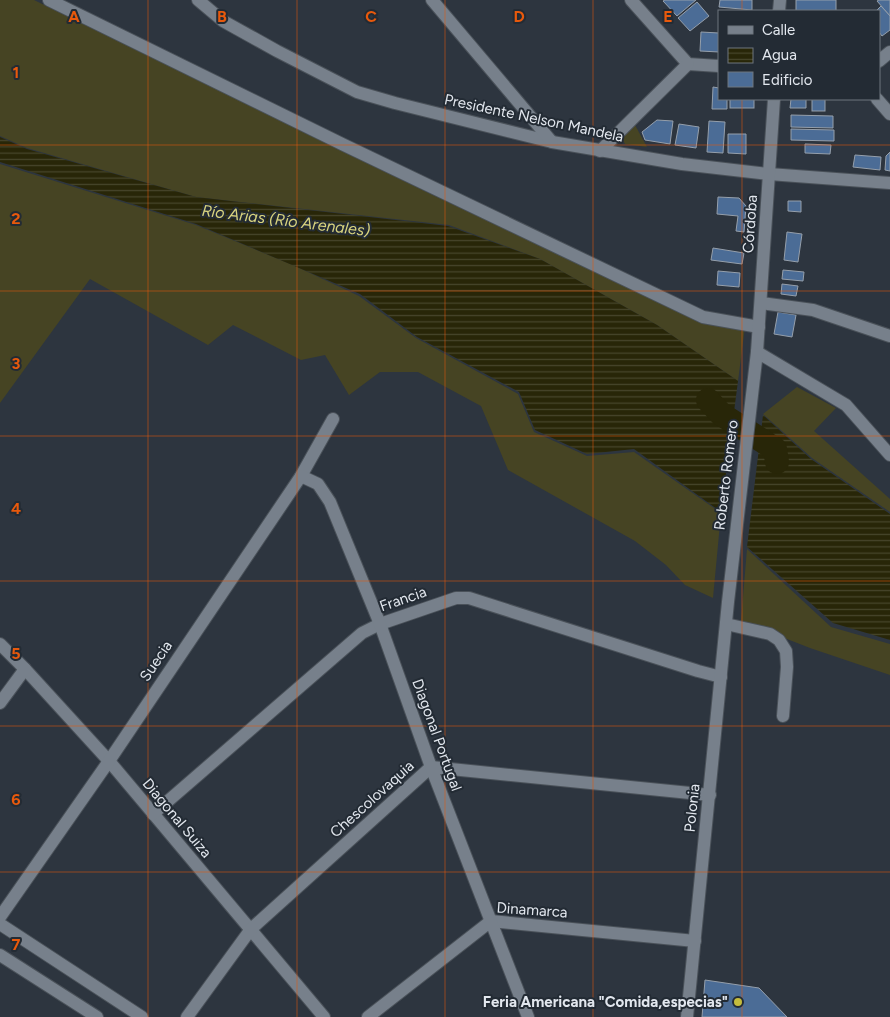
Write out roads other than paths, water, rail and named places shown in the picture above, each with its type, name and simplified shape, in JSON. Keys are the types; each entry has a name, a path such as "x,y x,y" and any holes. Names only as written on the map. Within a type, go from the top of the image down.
{"street":[{"path":"49,0 351,148 703,316 759,327"},
{"name":"Presidente Nelson Mandela","path":"198,0 223,21 277,51 357,92 395,103 552,142 600,151 682,164 770,174 890,183"},
{"path":"432,0 552,142"},
{"path":"631,0 688,64 718,66"},
{"path":"880,60 890,52"},
{"path":"600,151 688,64"},
{"name":"Córdoba","path":"757,352 774,100"},
{"path":"878,100 890,114"},
{"path":"761,303 813,310 890,336"},
{"path":"757,352 846,405 890,455"},
{"name":"Roberto Romero","path":"728,602 757,352"},
{"name":"Suecia","path":"0,917 109,762 301,476 333,419"},
{"name":"Diagonal Portugal","path":"301,476 318,484 330,502 380,624 431,767 528,1017"},
{"name":"Francia","path":"153,814 362,633 380,624 456,598 469,598 721,677"},
{"name":"Polonia","path":"687,1017 728,602"},
{"path":"726,624 770,634 779,640 786,651 787,667 783,716"},
{"name":"Diagonal Suiza","path":"0,644 25,668 109,762 324,1017"},
{"path":"0,703 25,668"},
{"name":"Chescolovaquia","path":"187,1017 251,929 431,767 710,795"},
{"name":"Dinamarca","path":"368,1017 491,921 695,942"},
{"path":"0,924 142,1017"},
{"path":"0,956 97,1017"}],"water":[{"path":"0,137 27,149 196,197 448,226 540,259 657,325 738,381 721,512 634,449 587,454 535,430 519,392 417,337 360,294 196,224 0,162"},
{"path":"763,415 811,459 890,514 890,640 833,623 747,547"}],"waterway":[{"name":"Río Arias (Río Arenales)","path":"708,400 721,414 775,449 777,462"}],"place":[{"name":"Feria Americana \"Comida,especias\"","path":"738,1002"}]}
